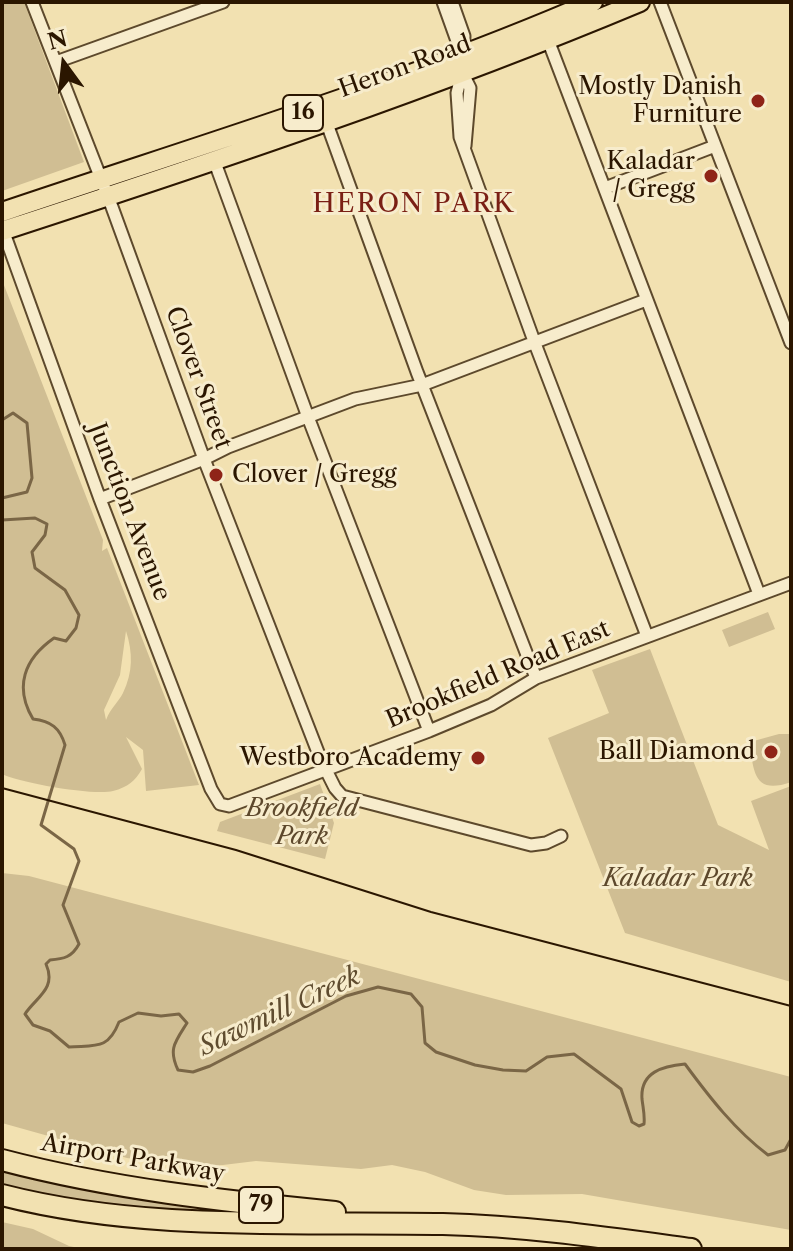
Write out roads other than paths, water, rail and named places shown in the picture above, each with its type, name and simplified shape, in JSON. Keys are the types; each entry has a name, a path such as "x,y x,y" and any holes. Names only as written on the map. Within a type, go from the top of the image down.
{"highway":[{"name":"Airport Parkway","path":"2,1160 131,1188 221,1201 618,1239 691,1249"},
{"name":"Airport Parkway","path":"2,1195 99,1214 169,1221 447,1224"}],"main road":[{"name":"Heron Road","path":"2,212 214,160 326,121 462,64 593,2"},
{"name":"Heron Road","path":"2,230 277,122 548,40 640,2"}],"street":[{"name":"Clover Street","path":"32,2 105,188 204,459 325,768 342,796 531,845 561,836"},
{"path":"56,62 223,2"},
{"path":"443,2 470,88 465,148 534,341 647,636"},
{"path":"452,2 464,34 462,64"},
{"path":"660,2 791,343"},
{"path":"548,40 759,594"},
{"path":"326,121 422,385 536,678"},
{"path":"605,188 715,146"},
{"path":"214,160 308,417 429,731"},
{"name":"Junction Avenue","path":"2,230 100,499 215,798 223,805"},
{"path":"100,499 355,399 422,385 646,300"},
{"name":"Brookfield Road East","path":"223,805 229,806 429,731 491,705 536,678 791,583"}],"waterway":[{"name":"Sawmill Creek","path":"2,420 13,413 27,423 32,478 27,492 2,498"},
{"name":"Sawmill Creek","path":"2,520 35,518 47,524 45,535 32,552 35,568 65,590 79,615 76,628 66,641 54,638 35,655 23,685 33,719 54,726 65,745 41,825 74,849 79,861 63,905 79,944 70,955 46,964 49,973 47,986 25,1014 33,1025 50,1031 69,1047 87,1046 105,1042 119,1022 138,1013 161,1016 179,1014 187,1023 176,1041 174,1056 178,1070 193,1072 346,996 378,987 411,994 422,1007 425,1043 436,1052 475,1065 526,1071 547,1057 574,1054 621,1089 632,1122 639,1126 644,1124 642,1090 645,1082 654,1072 685,1064 724,1113 768,1155 785,1150 791,1139"}],"tram line":[{"path":"2,788 236,850 431,912 791,1006"}],"place":[{"name":"Mostly Danish Furniture","path":"758,101"},
{"name":"Kaladar / Gregg","path":"711,176"},
{"name":"Clover / Gregg","path":"216,475"},
{"name":"Ball Diamond","path":"771,752"},
{"name":"Westboro Academy","path":"478,758"}],"district":[{"name":"HERON PARK","path":"414,204"}],"park label":[{"name":"Brookfield Park","path":"302,823"},
{"name":"Kaladar Park","path":"678,879"}]}
